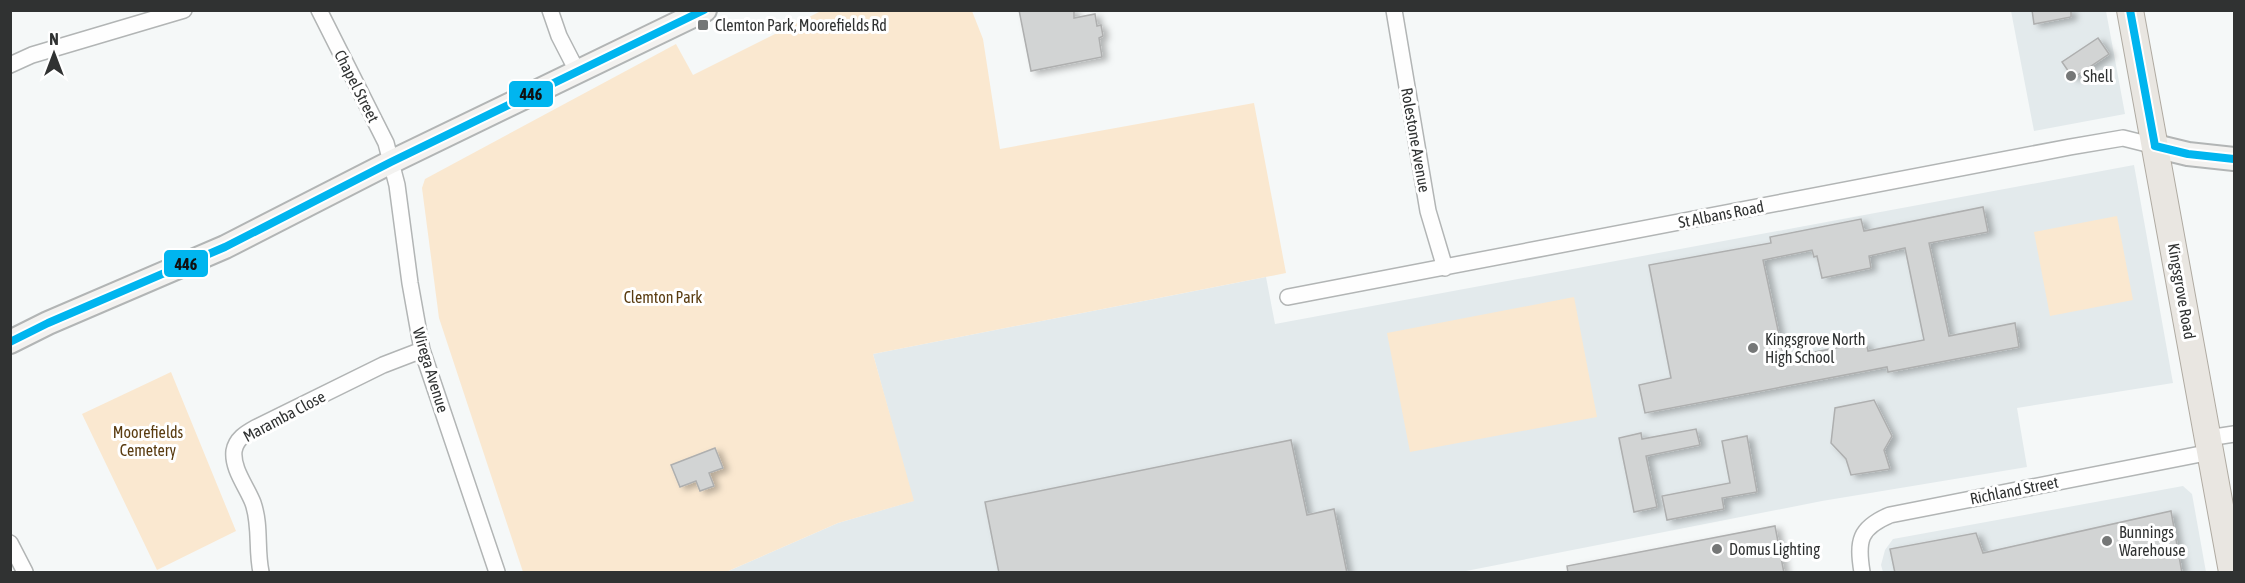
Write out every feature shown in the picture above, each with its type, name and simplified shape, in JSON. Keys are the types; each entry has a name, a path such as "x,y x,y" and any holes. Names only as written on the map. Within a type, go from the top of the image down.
{"main road":[{"path":"10,342 48,323 225,247 391,162 705,10"},
{"name":"Kingsgrove Road","path":"2130,10 2232,573"},
{"path":"2155,146 2188,154 2235,159"}],"street":[{"path":"11,63 184,10"},
{"name":"Chapel Street","path":"319,10 383,137 391,162"},
{"path":"550,10 559,36 577,71"},
{"name":"Rolestone Avenue","path":"1394,10 1428,211 1445,268"},
{"name":"St Albans Road","path":"1288,297 2070,147 2123,138 2155,146"},
{"name":"Wirega Avenue","path":"391,162 397,185 410,283 422,350 497,573"},
{"name":"Maramba Close","path":"261,573 257,518 235,461 234,450 238,440 255,428 382,365 422,350"},
{"name":"Richland Street","path":"1862,573 1858,548 1863,535 1873,522 1890,515 2210,445 2235,434"},
{"path":"10,543 25,573"}],"shaded area":[{"name":"Shell","path":"2011,11 2106,11 2125,114 2034,131"},
{"name":"Kingsgrove North High School","path":"2134,165 2173,383 2017,408 2027,467 1822,501 1461,572 726,572 838,523 913,501 873,354 1266,277 1275,324"},
{"path":"2183,486 2192,494 2206,572 1883,572 1881,565 1885,550 1893,539"}],"green space":[{"name":"Clemton Park","path":"821,11 972,11 983,39 1000,149 1254,103 1286,273 873,354 914,501 838,523 726,572 523,572 439,318 422,188 425,179 676,44 693,75"},
{"path":"2117,216 2133,300 2050,316 2034,232"},
{"path":"1574,297 1597,417 1410,452 1387,333"},
{"name":"Moorefields Cemetery","path":"171,372 236,531 157,570 82,414"}],"building":[{"path":"1019,10 1074,10 1074,18 1095,14 1097,26 1101,25 1103,36 1099,38 1102,57 1031,71"},
{"path":"2032,10 2071,10 2071,17 2034,24"},
{"path":"2098,38 2109,54 2073,78 2062,62"},
{"path":"1983,207 1988,232 1929,243 1949,336 2015,323 2019,347 1888,372 1887,367 1645,413 1639,385 1671,378 1649,265 1771,243 1770,237 1861,219 1864,231","holes":["1905,248 1924,340 1868,351 1866,342 1784,358 1763,260 1812,250 1814,257 1817,256 1822,278 1871,268 1869,256"]},
{"path":"1874,400 1892,436 1884,450 1890,469 1851,475 1846,459 1831,443 1835,408"},
{"path":"1696,429 1700,445 1646,456 1657,507 1634,512 1619,438 1641,433 1642,439"},
{"path":"1747,436 1757,492 1722,498 1724,509 1667,520 1662,496 1730,483 1722,441"},
{"path":"1291,440 1307,515 1334,509 1347,573 999,573 985,502"},
{"path":"715,448 723,468 709,473 714,486 700,491 696,481 680,487 671,465"},
{"name":"Bunnings Warehouse","path":"2171,511 2182,573 1895,573 1890,549 1976,533 1983,553"},
{"name":"Domus Lighting","path":"1775,526 1784,573 1568,573 1567,566"}],"transit line":[{"name":"446","path":"10,342 48,323 225,247 391,162 704,10"},
{"name":"446","path":"2130,10 2155,146"},
{"name":"446","path":"2155,146 2188,154 2234,159"}],"place":[{"name":"Clemton Park, Moorefields Rd","path":"703,25"},
{"name":"Shell","path":"2071,76"},
{"name":"Kingsgrove North High School","path":"1753,348"},
{"name":"Bunnings Warehouse","path":"2107,541"},
{"name":"Domus Lighting","path":"1717,549"}]}
